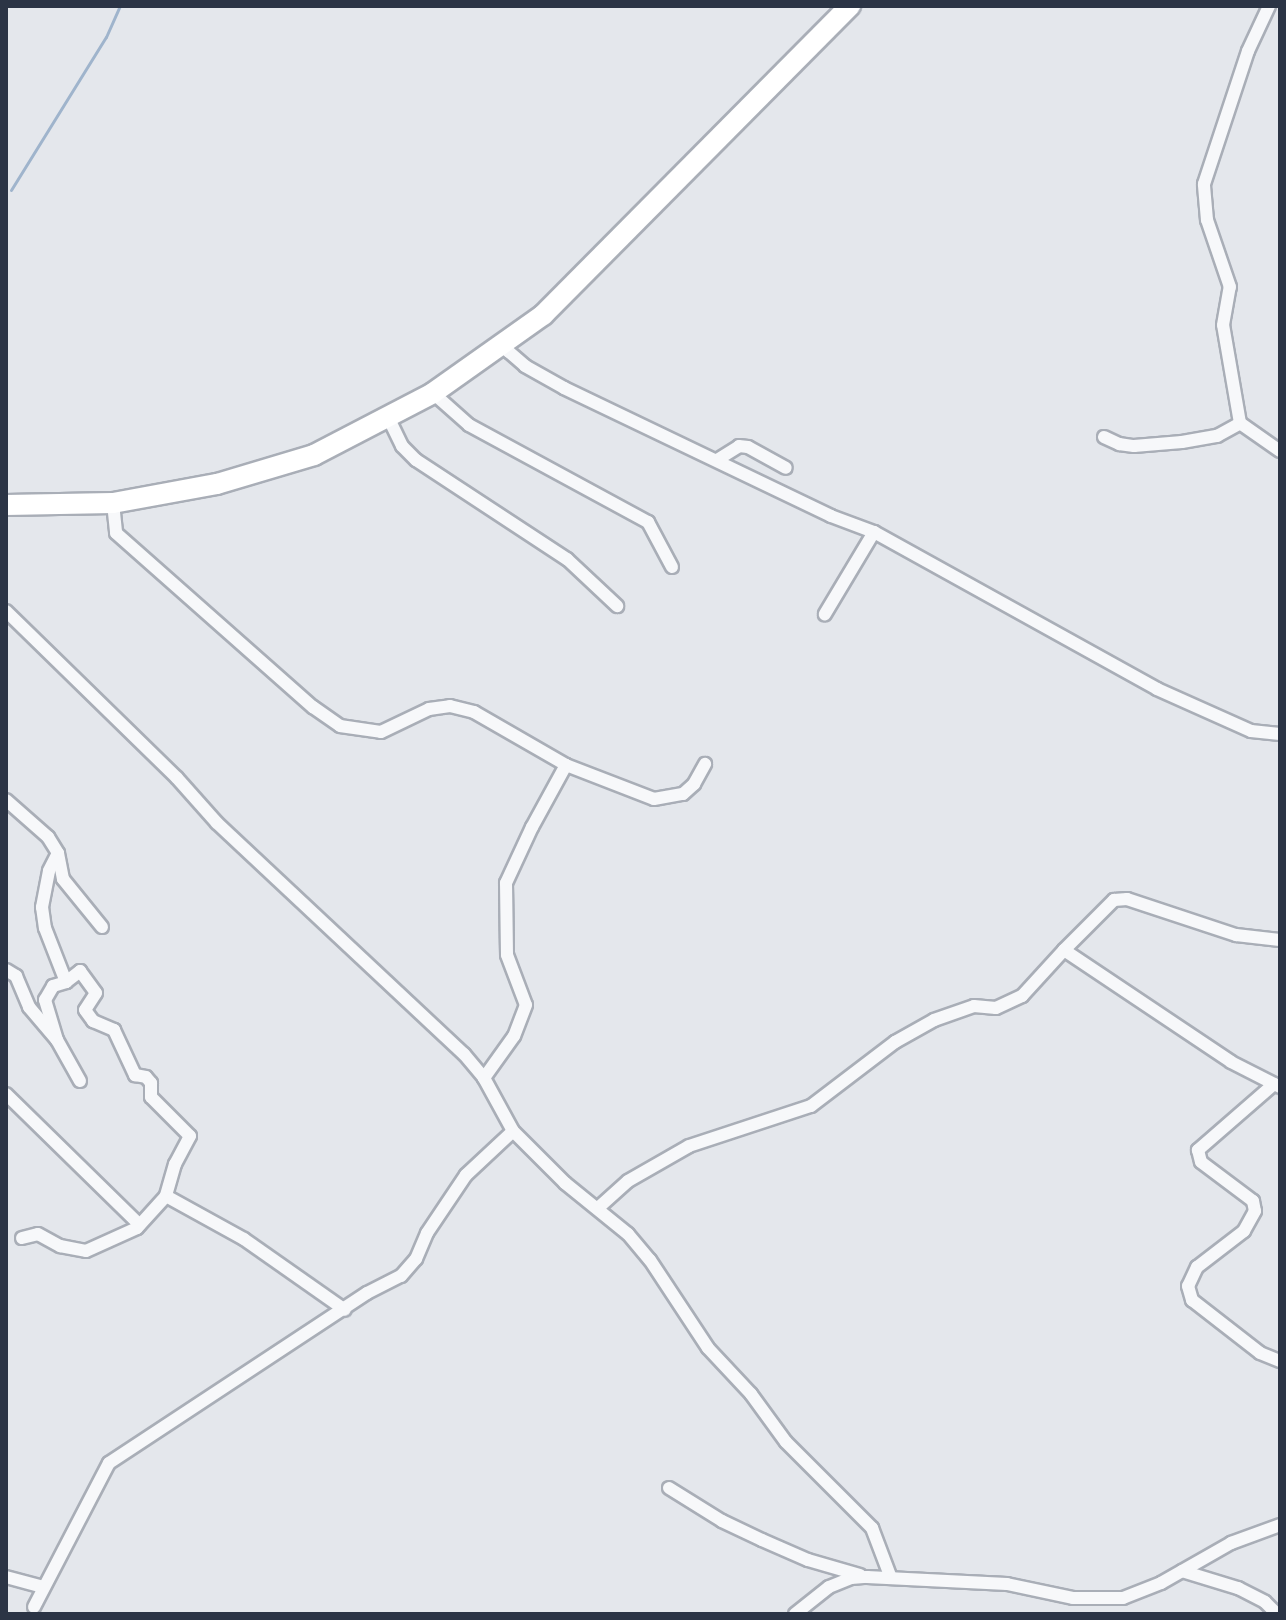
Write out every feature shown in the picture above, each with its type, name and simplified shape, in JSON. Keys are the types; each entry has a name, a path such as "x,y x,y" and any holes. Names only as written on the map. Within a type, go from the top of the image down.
{"main road":[{"path":"6,505 113,503 217,484 314,455 433,393 543,315 850,6"}],"street":[{"path":"1269,6 1248,51 1204,184 1207,220 1230,287 1223,325 1240,423 1280,451"},
{"path":"505,343 508,351 536,373 831,516 874,532 1157,689 1251,731 1280,734"},
{"path":"433,393 469,425 648,522 672,567"},
{"path":"388,417 402,446 416,460 567,559 617,606"},
{"path":"1104,437 1134,446 1182,442 1217,436 1240,423"},
{"path":"717,460 739,446 748,447 786,468"},
{"path":"113,503 116,533 330,720 351,730 381,732 429,709 450,706 474,712 566,765 654,799 683,794 694,784 705,764"},
{"path":"825,614 874,532"},
{"path":"6,611 72,672 217,823 438,1028 484,1078 513,1131 650,1260 692,1327 751,1394 793,1450 872,1528 891,1578"},
{"path":"484,1078 514,1036 526,1005 507,955 506,883 566,765"},
{"path":"6,800 48,837 58,853 63,879 102,927"},
{"path":"58,853 49,871 42,907 45,928 66,982"},
{"path":"598,1208 628,1181 689,1146 811,1106 895,1042 934,1020 974,1006 996,1008 1022,996 1114,900 1127,899 1236,935 1280,940"},
{"path":"1064,950 1231,1062 1277,1086 1198,1150 1201,1162 1249,1197 1255,1211 1244,1231 1197,1267 1188,1286 1192,1300 1260,1353 1280,1361"},
{"path":"6,970 16,976 29,1007 57,1040 80,1081"},
{"path":"22,1238 38,1234 60,1246 86,1251 140,1225 166,1196 171,1174 190,1136 151,1097 151,1083 146,1077 135,1075 114,1030 93,1021 85,1010 96,993 80,971 66,982 53,986 45,1000 57,1040"},
{"path":"6,1094 140,1225"},
{"path":"34,1607 97,1481 117,1455 407,1271 466,1175 513,1131"},
{"path":"166,1196 244,1239 345,1310"},
{"path":"669,1488 722,1521 762,1540 808,1560 867,1577"},
{"path":"795,1614 829,1587 851,1578 867,1577 1007,1584 1097,1600 1133,1595 1231,1543 1280,1525"},
{"path":"1182,1571 1238,1588 1265,1602 1277,1614"},
{"path":"6,1577 44,1587"}],"waterway":[{"path":"11,190 106,37 120,6"}]}
